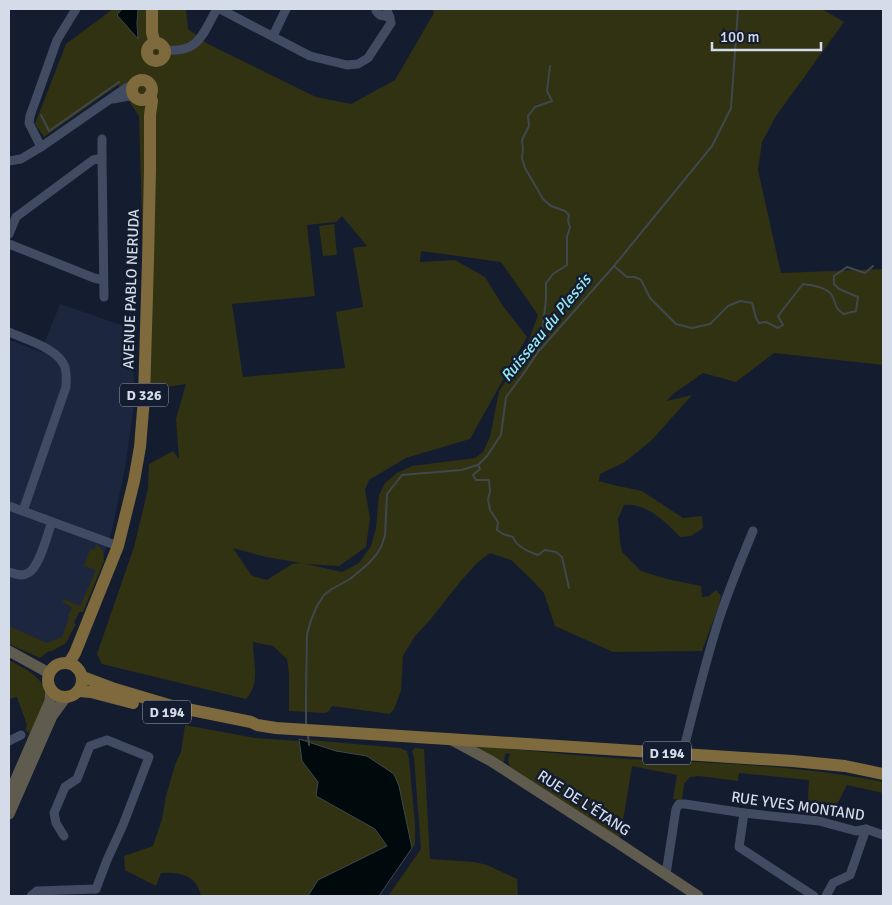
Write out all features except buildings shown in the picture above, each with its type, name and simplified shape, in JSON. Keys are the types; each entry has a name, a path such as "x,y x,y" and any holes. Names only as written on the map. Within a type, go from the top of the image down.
{"main road":[{"path":"142,90 150,74 153,59 162,58 165,53 152,32 152,9"},
{"name":"AVENUE PABLO NERUDA","path":"69,663 75,653 118,546 134,481 140,447 144,398 150,115 142,90"},
{"path":"61,663 69,663 80,670 82,683 79,691 73,696 58,696 51,689 48,679 49,673 54,666 61,663"},
{"name":"D 194","path":"82,677 172,706 251,722 257,725 793,761 845,766 883,774"},
{"name":"D 194","path":"79,691 91,692 205,720 250,727 257,725"}],"street":[{"path":"41,147 30,127 30,116 57,40 76,9"},
{"path":"160,46 184,49 193,46 219,9 310,56 347,65 358,64 368,58 392,23 388,13 380,15 376,9"},
{"path":"273,36 286,9"},
{"path":"9,161 21,158 41,147 126,88 142,90"},
{"path":"102,139 104,297"},
{"path":"9,234 16,217 93,160 102,158"},
{"path":"9,244 103,280"},
{"path":"9,332 47,348 57,355 64,365 67,376 66,387 23,511"},
{"path":"9,506 118,546"},
{"path":"9,572 20,575 27,574 33,570 38,562 52,522"},
{"path":"684,754 691,720 716,628 753,531"},
{"path":"9,651 49,673"},
{"path":"9,795 50,701 51,689"},
{"path":"9,814 52,716 66,697"},
{"path":"9,741 21,735"},
{"name":"RUE DE L'ÉTANG","path":"450,739 491,760 666,874 681,891 698,896"},
{"path":"64,836 56,823 54,813 65,787 77,779 90,746 106,740 149,757 123,826 96,889"},
{"name":"RUE YVES MONTAND","path":"666,874 676,809 679,804 819,821 856,831 866,829 883,835"},
{"path":"744,812 739,847 814,896"},
{"path":"826,896 833,883 850,875 866,829"},
{"path":"31,896 37,891 96,889 104,896"}],"shaded area":[{"path":"122,9 138,9 138,39 117,15"},
{"path":"60,304 133,329 134,404 125,468 112,530 101,563 64,641 39,656 9,641 9,340 41,352"},
{"path":"299,739 336,751 367,756 394,774 399,786 412,848 379,896 308,896 318,880 387,846 375,829 316,796 318,782 302,761"}],"green space":[{"path":"113,9 186,9 188,29 208,44 316,97 351,104 395,80 434,13 433,9 822,9 844,22 776,116 762,142 758,170 781,273 883,269 883,365 774,353 736,382 703,373 673,394 667,401 692,395 652,440 625,462 600,474 599,481 642,491 683,518 702,516 703,528 691,536 680,537 669,525 648,510 640,507 624,505 618,519 622,552 641,571 701,586 702,597 709,596 716,590 721,596 702,651 613,652 555,626 544,593 511,560 490,553 477,563 415,636 403,656 401,691 390,714 332,706 325,713 289,711 287,659 273,646 253,642 255,679 251,693 246,699 102,664 97,654 134,547 148,489 149,464 173,451 179,459 176,419 186,384 147,390 139,116 118,85 44,137 35,124 66,44","holes":["342,216 367,246 353,248 363,307 336,312 345,368 243,377 232,304 315,296 307,225 336,222","421,251 501,262 538,315 523,356 499,391 490,437 483,452 475,458 412,466 397,473 385,483 379,495 376,528 371,546 359,563 342,572 306,564 339,566 366,547 370,518 365,490 369,480 406,458 470,439 527,337 503,306 485,277 455,260 420,262","233,548 266,557 301,563 292,564 267,580 252,576"]},
{"path":"334,224 337,255 323,256 319,226"},
{"path":"96,545 103,551 104,561 83,612 79,612 74,623 76,624 66,643 49,651 40,658 9,644 9,628 11,627 47,643 62,637 72,607 62,602 64,599 80,606 96,570 84,566 90,549 94,550"},
{"path":"9,660 38,678 45,690 46,697 30,734 25,730 27,725 17,697 9,699"},
{"path":"185,725 255,738 299,741 302,761 318,782 316,796 375,829 387,846 318,880 308,896 201,896 196,883 181,874 161,873 156,886 125,870 124,856 153,846 162,819 166,796 176,762 181,752"},
{"path":"299,739 400,748 407,751 415,823 415,845 412,848 399,786 367,756 336,751"},
{"path":"469,746 607,758 788,768 883,782 883,793 847,785 828,818 807,814 809,780 739,773 738,781 699,776 690,777 684,784 682,800 673,799 677,775 632,766 620,839 510,767 508,760 510,754 506,753 503,764"},
{"path":"415,748 424,749 430,859 475,862 487,865 517,879 518,896 388,896 421,849 412,751"}],"waterway":[{"name":"Ruisseau du Plessis","path":"306,725 307,634 317,606 324,595 350,579 376,555 385,536 387,494 402,475 461,470 478,465 487,456 501,435 506,397 538,352 614,266 712,146 731,108 738,9"},
{"path":"538,350 542,334 546,283 553,274 567,265 567,237 570,227 569,215 565,211 551,206 543,199 525,168 522,158 522,140 529,126 528,116 535,107 552,101 547,91 550,66"},
{"path":"41,115 49,131 119,82"},
{"path":"614,266 627,277 635,277 641,280 650,298 676,324 692,328 710,324 728,306 740,301 752,303 759,323 766,322 778,328 783,325 778,316 803,284 818,287 831,294 838,309 844,314 856,311 858,297 839,289 834,284 834,276 847,267 865,273 873,266"},
{"path":"478,465 480,469 473,475 476,480 489,480 490,492 488,499 490,510 498,522 497,530 513,537 520,546 534,554 538,555 545,550 556,552 562,557 569,588"},
{"name":"Ruisseau du Plessis","path":"308,735 309,745"}]}
